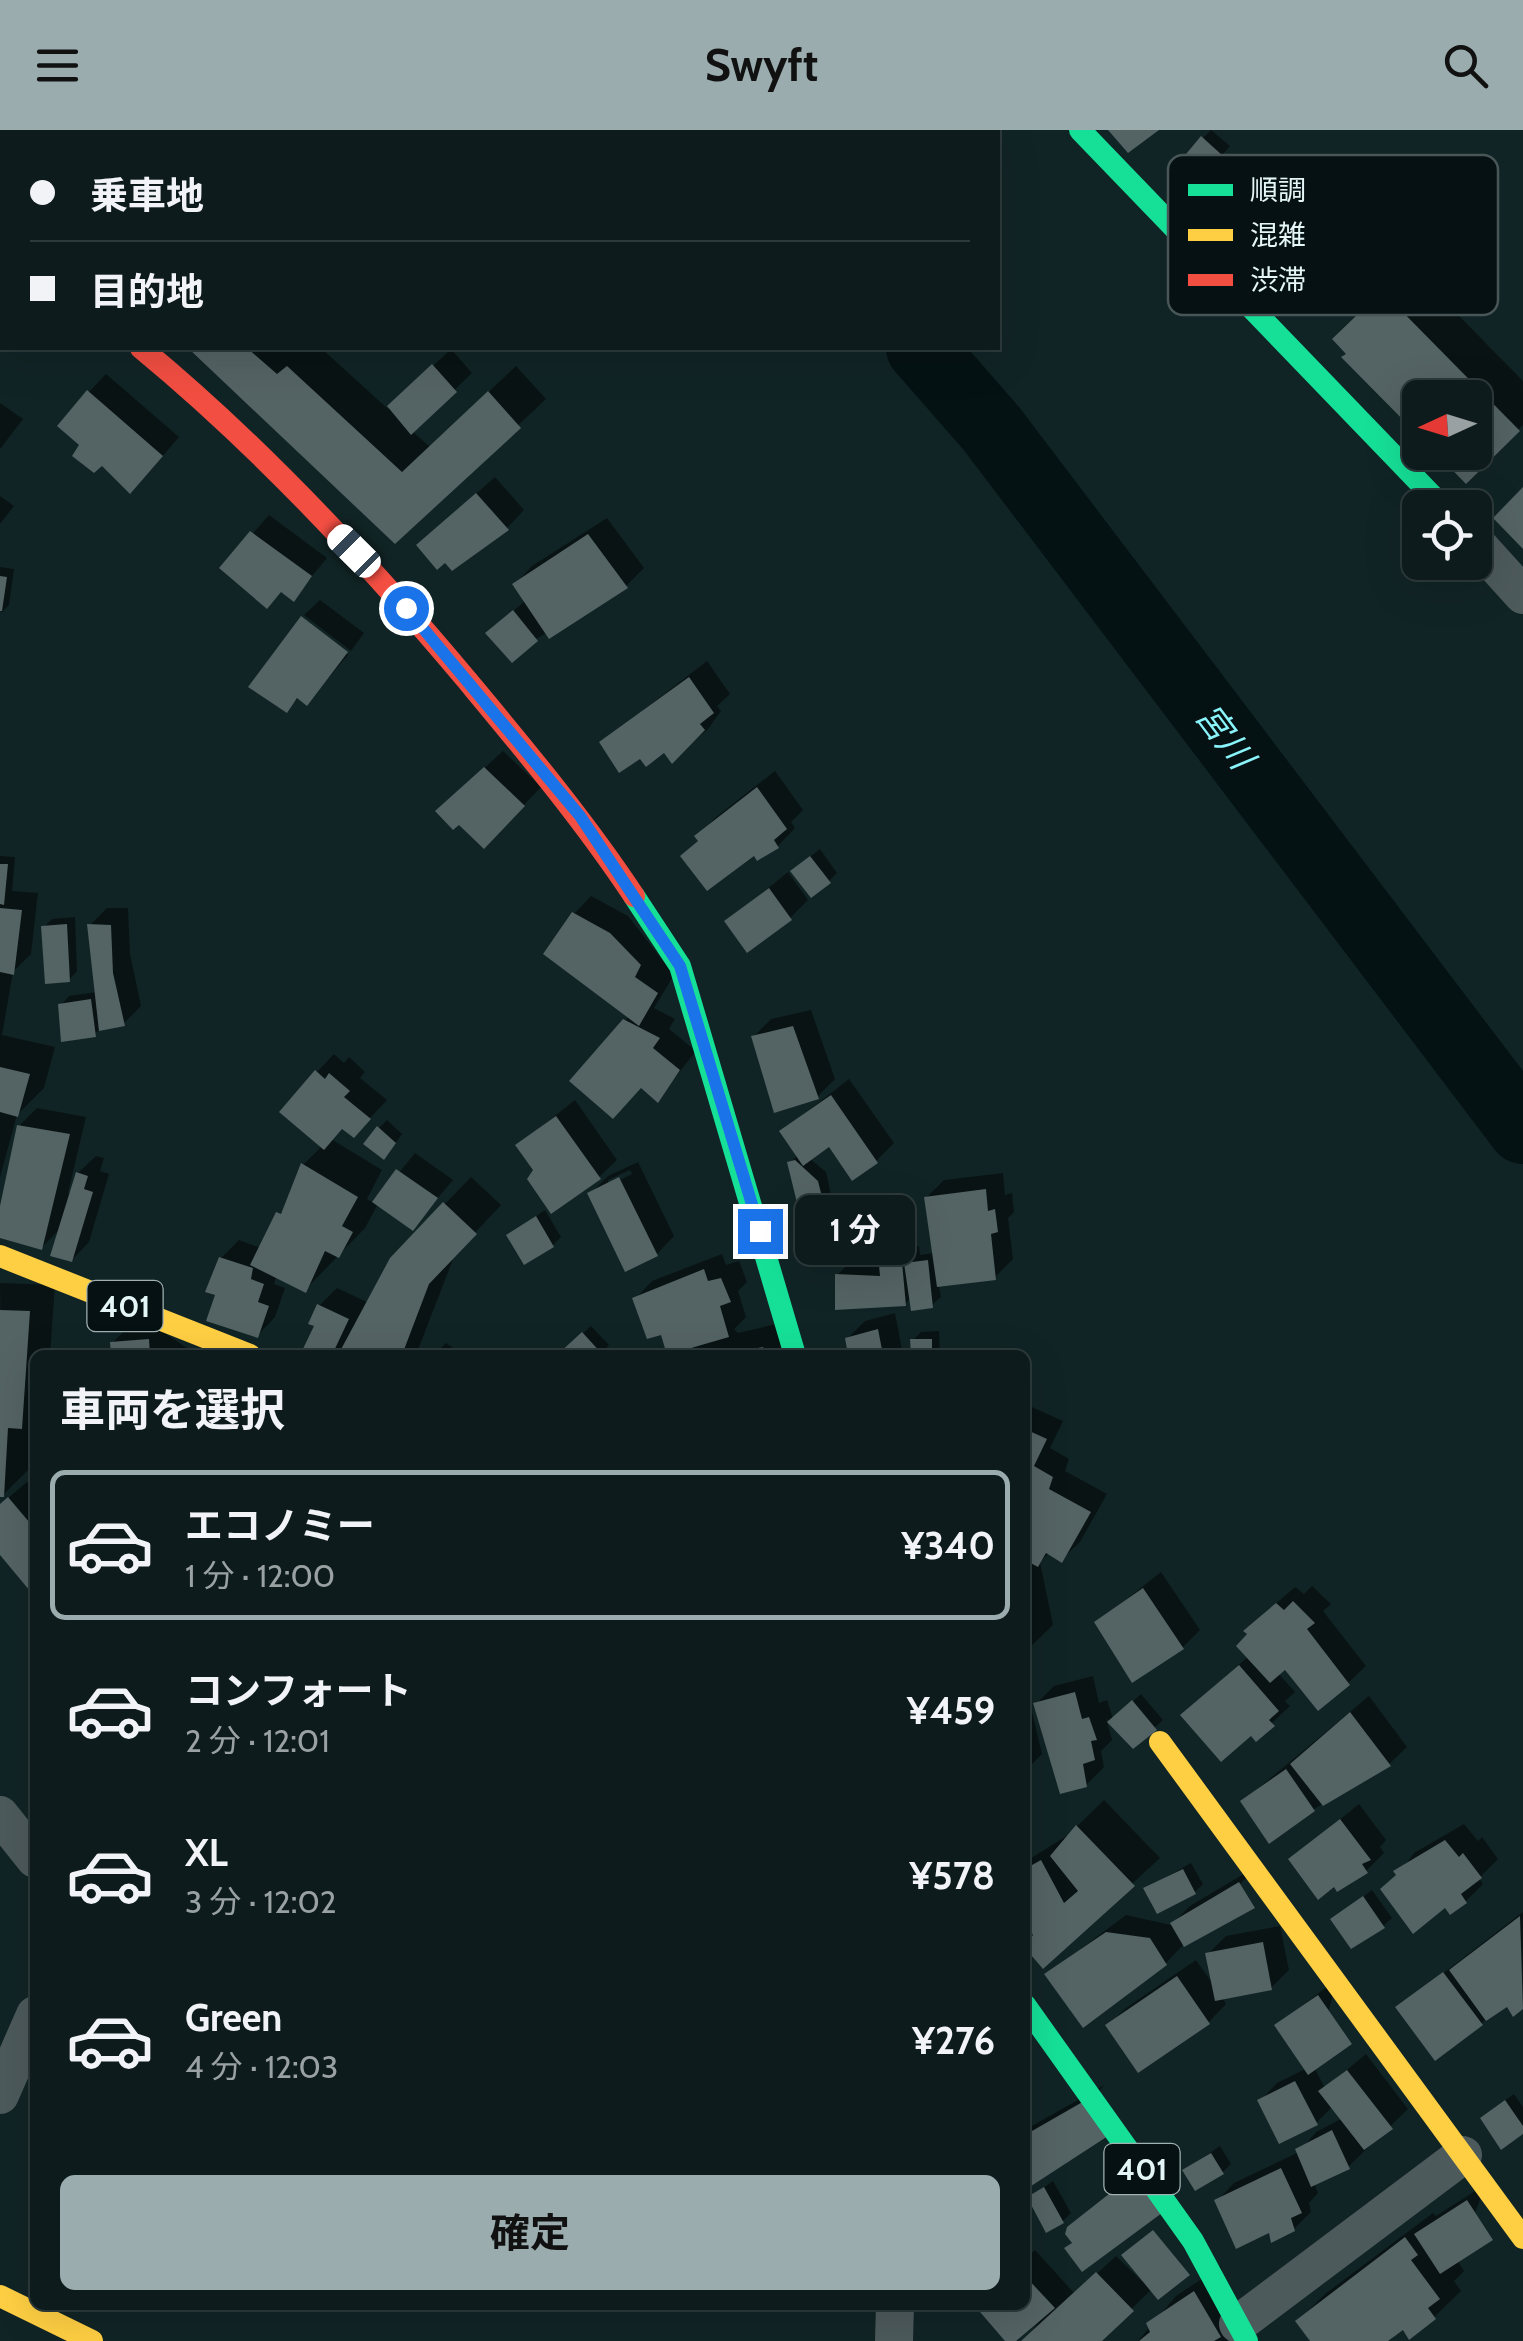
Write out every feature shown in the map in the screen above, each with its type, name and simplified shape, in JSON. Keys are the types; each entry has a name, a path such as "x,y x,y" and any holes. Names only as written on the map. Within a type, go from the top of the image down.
{"main road":[{"path":"1080,130 1168,221"},
{"path":"1258,315 1427,490"},
{"path":"143,350 190,388 381,578 580,816 680,966 794,1350"},
{"name":"401","path":"0,1256 237,1350"},
{"path":"1160,1742 1523,2238"},
{"name":"401","path":"1030,2012 1193,2241 1243,2332"},
{"path":"16,2316 92,2341"}],"street":[{"path":"1492,560 1523,594"},
{"path":"0,1815 30,1853"},
{"path":"0,2095 30,2027"},
{"path":"1243,2332 1463,2156"},
{"path":"894,2341 895,2310"}],"building":[{"path":"1108,130 1159,130 1128,153"},
{"path":"1201,136 1222,155 1185,155"},
{"path":"1357,315 1406,315 1470,380 1402,380 1402,419 1341,357 1346,354 1332,339"},
{"path":"190,350 249,350 277,374 287,366 402,472 488,391 521,428 395,544"},
{"path":"432,364 457,392 411,435 387,406"},
{"path":"87,390 163,456 130,494 102,466 94,473 72,456 79,445 57,426"},
{"path":"1492,403 1520,431 1492,458"},
{"path":"1452,470 1480,470 1466,484"},
{"path":"1523,487 1523,549 1493,518"},
{"path":"476,493 509,530 452,571 445,563 437,570 416,545"},
{"path":"250,531 312,576 294,602 281,592 267,609 219,568"},
{"path":"588,534 628,588 549,639 512,584"},
{"path":"0,576 7,577 2,611 0,611"},
{"path":"513,610 538,641 512,663 485,633"},
{"path":"301,616 348,652 307,706 297,698 287,713 248,687"},
{"path":"689,677 714,713 700,724 705,730 672,764 664,753 646,767 640,759 619,773 599,742"},
{"path":"484,767 525,806 484,849 459,825 453,830 435,811"},
{"path":"757,787 787,829 774,840 779,848 757,861 754,856 707,891 680,856 698,841 694,836"},
{"path":"810,856 831,883 811,898 790,871"},
{"path":"0,864 8,864 4,905 0,904"},
{"path":"769,888 792,920 747,953 724,921"},
{"path":"0,908 22,910 14,975 0,972"},
{"path":"572,912 610,933 641,965 635,977 658,993 639,1026 543,954"},
{"path":"67,924 70,982 45,984 41,926"},
{"path":"87,924 111,925 113,973 125,1026 99,1031"},
{"path":"91,999 96,1037 61,1042 58,1004"},
{"path":"623,1019 660,1038 653,1048 680,1070 658,1103 641,1088 613,1119 569,1081"},
{"path":"793,1026 819,1099 774,1113 751,1036"},
{"path":"0,1067 30,1074 18,1117 0,1112"},
{"path":"315,1070 325,1079 329,1073 350,1091 344,1097 371,1119 354,1138 342,1129 324,1150 279,1112"},
{"path":"831,1095 878,1163 852,1181 829,1147 803,1166 779,1131"},
{"path":"556,1116 601,1179 551,1214 527,1179 533,1170 515,1145"},
{"path":"17,1125 70,1134 42,1250 0,1238 0,1206"},
{"path":"377,1126 396,1143 384,1160 363,1144"},
{"path":"795,1160 818,1181 824,1205 799,1211 787,1162"},
{"path":"301,1163 358,1197 342,1226 353,1232 339,1258 325,1251 306,1293 250,1265 276,1212 281,1214"},
{"path":"396,1169 438,1198 413,1231 372,1202"},
{"path":"76,1172 88,1176 84,1189 93,1192 72,1262 50,1256"},
{"path":"619,1177 658,1256 625,1272 587,1193"},
{"path":"986,1189 988,1211 995,1209 998,1232 991,1234 996,1280 937,1287 924,1197"},
{"path":"443,1202 477,1234 429,1284 404,1350 341,1350 390,1258"},
{"path":"536,1216 554,1247 524,1265 506,1235"},
{"path":"882,1223 889,1251 849,1259 842,1232"},
{"path":"219,1257 253,1268 251,1279 264,1284 258,1302 269,1306 258,1338 206,1321 215,1295 205,1292"},
{"path":"928,1260 933,1308 911,1311 904,1263"},
{"path":"902,1262 906,1306 835,1310 835,1274 880,1276 879,1265"},
{"path":"704,1269 708,1281 721,1278 731,1302 720,1306 729,1337 684,1350 666,1350 661,1335 647,1339 632,1298"},
{"path":"317,1304 349,1319 334,1350 302,1350 314,1326 308,1324"},
{"path":"0,1310 30,1311 22,1429 8,1428 4,1497 0,1497"},
{"path":"878,1329 882,1350 847,1350 845,1338"},
{"path":"582,1332 598,1350 562,1350"},
{"path":"149,1339 150,1350 111,1350 110,1342"},
{"path":"910,1339 932,1339 932,1350 911,1350"},
{"path":"1030,1431 1047,1439 1034,1466 1053,1477 1049,1489 1091,1512 1062,1563 1046,1553 1038,1567 1030,1563"},
{"path":"8,1497 30,1523 30,1591 0,1555 0,1504"},
{"path":"1143,1588 1184,1649 1132,1683 1094,1622"},
{"path":"1293,1601 1315,1623 1307,1629 1350,1685 1318,1711 1285,1670 1270,1683 1236,1646 1247,1634 1243,1631 1276,1603 1284,1610"},
{"path":"1239,1665 1279,1711 1269,1720 1275,1726 1256,1742 1251,1736 1221,1762 1180,1715"},
{"path":"1075,1692 1082,1719 1089,1717 1097,1740 1091,1741 1095,1760 1083,1764 1087,1787 1060,1794 1033,1703"},
{"path":"1132,1700 1157,1730 1133,1749 1107,1722"},
{"path":"1350,1712 1391,1766 1323,1806 1290,1764"},
{"path":"1286,1769 1315,1811 1269,1844 1240,1801"},
{"path":"1340,1819 1371,1860 1362,1864 1368,1873 1337,1892 1334,1887 1318,1900 1288,1859"},
{"path":"1076,1825 1135,1886 1043,1969 1030,1954 1030,1866 1041,1860 1064,1903 1078,1891 1050,1856"},
{"path":"1445,1840 1459,1857 1463,1853 1482,1878 1461,1894 1467,1903 1450,1915 1445,1908 1413,1934 1380,1889 1396,1875 1393,1871"},
{"path":"1183,1869 1196,1894 1157,1914 1143,1888"},
{"path":"1239,1882 1255,1908 1184,1947 1170,1923"},
{"path":"1363,1896 1385,1928 1351,1949 1330,1919"},
{"path":"1520,1916 1523,2009 1513,2017 1507,2007 1486,2021 1449,1970"},
{"path":"1106,1932 1150,1938 1167,1965 1083,2028 1044,1974"},
{"path":"1263,1942 1272,1990 1215,2001 1205,1953"},
{"path":"1443,1972 1483,2025 1435,2061 1395,2007"},
{"path":"1177,1976 1210,2024 1138,2073 1105,2025"},
{"path":"1318,1995 1352,2044 1308,2075 1274,2025"},
{"path":"1347,2070 1393,2129 1364,2150 1318,2091"},
{"path":"1295,2081 1318,2125 1279,2144 1257,2100"},
{"path":"1086,2100 1108,2136 1030,2187 1030,2132"},
{"path":"1505,2100 1523,2126 1523,2134 1501,2150 1480,2118"},
{"path":"1332,2130 1350,2169 1311,2187 1295,2149"},
{"path":"1211,2153 1224,2174 1195,2191 1182,2170"},
{"path":"1281,2168 1302,2213 1291,2218 1295,2231 1271,2243 1269,2233 1236,2249 1214,2200"},
{"path":"1133,2175 1162,2213 1082,2272 1064,2248 1072,2243 1065,2234 1067,2227"},
{"path":"1044,2187 1064,2223 1046,2233 1030,2195"},
{"path":"1467,2200 1493,2240 1440,2274 1414,2234"},
{"path":"1153,2230 1190,2275 1158,2300 1121,2255"},
{"path":"1405,2237 1418,2255 1411,2260 1440,2299 1428,2308 1436,2319 1409,2340 1403,2330 1388,2341 1310,2341 1295,2321"},
{"path":"1096,2272 1134,2311 1102,2341 1021,2341"},
{"path":"1030,2281 1055,2308 1016,2341 1005,2341 978,2310 1030,2310"},
{"path":"1194,2291 1221,2337 1214,2341 1139,2341 1150,2332 1146,2323"}],"waterway":[{"name":"宮川","path":"923,350 991,428 1523,1129"}],"traffic: fast":[{"path":"1080,130 1168,221"},
{"path":"1258,315 1427,490"},
{"path":"634,896 680,966 794,1350"},
{"path":"1030,2012 1193,2241 1247,2341"}],"traffic: slow":[{"path":"0,1256 237,1350"},
{"path":"1160,1742 1523,2238"},
{"path":"0,2296 92,2341"}],"traffic: jam":[{"path":"143,350 270,465 390,591 553,785 634,896"}],"route":[{"path":"406,608 580,816 680,966 760,1231"}]}
